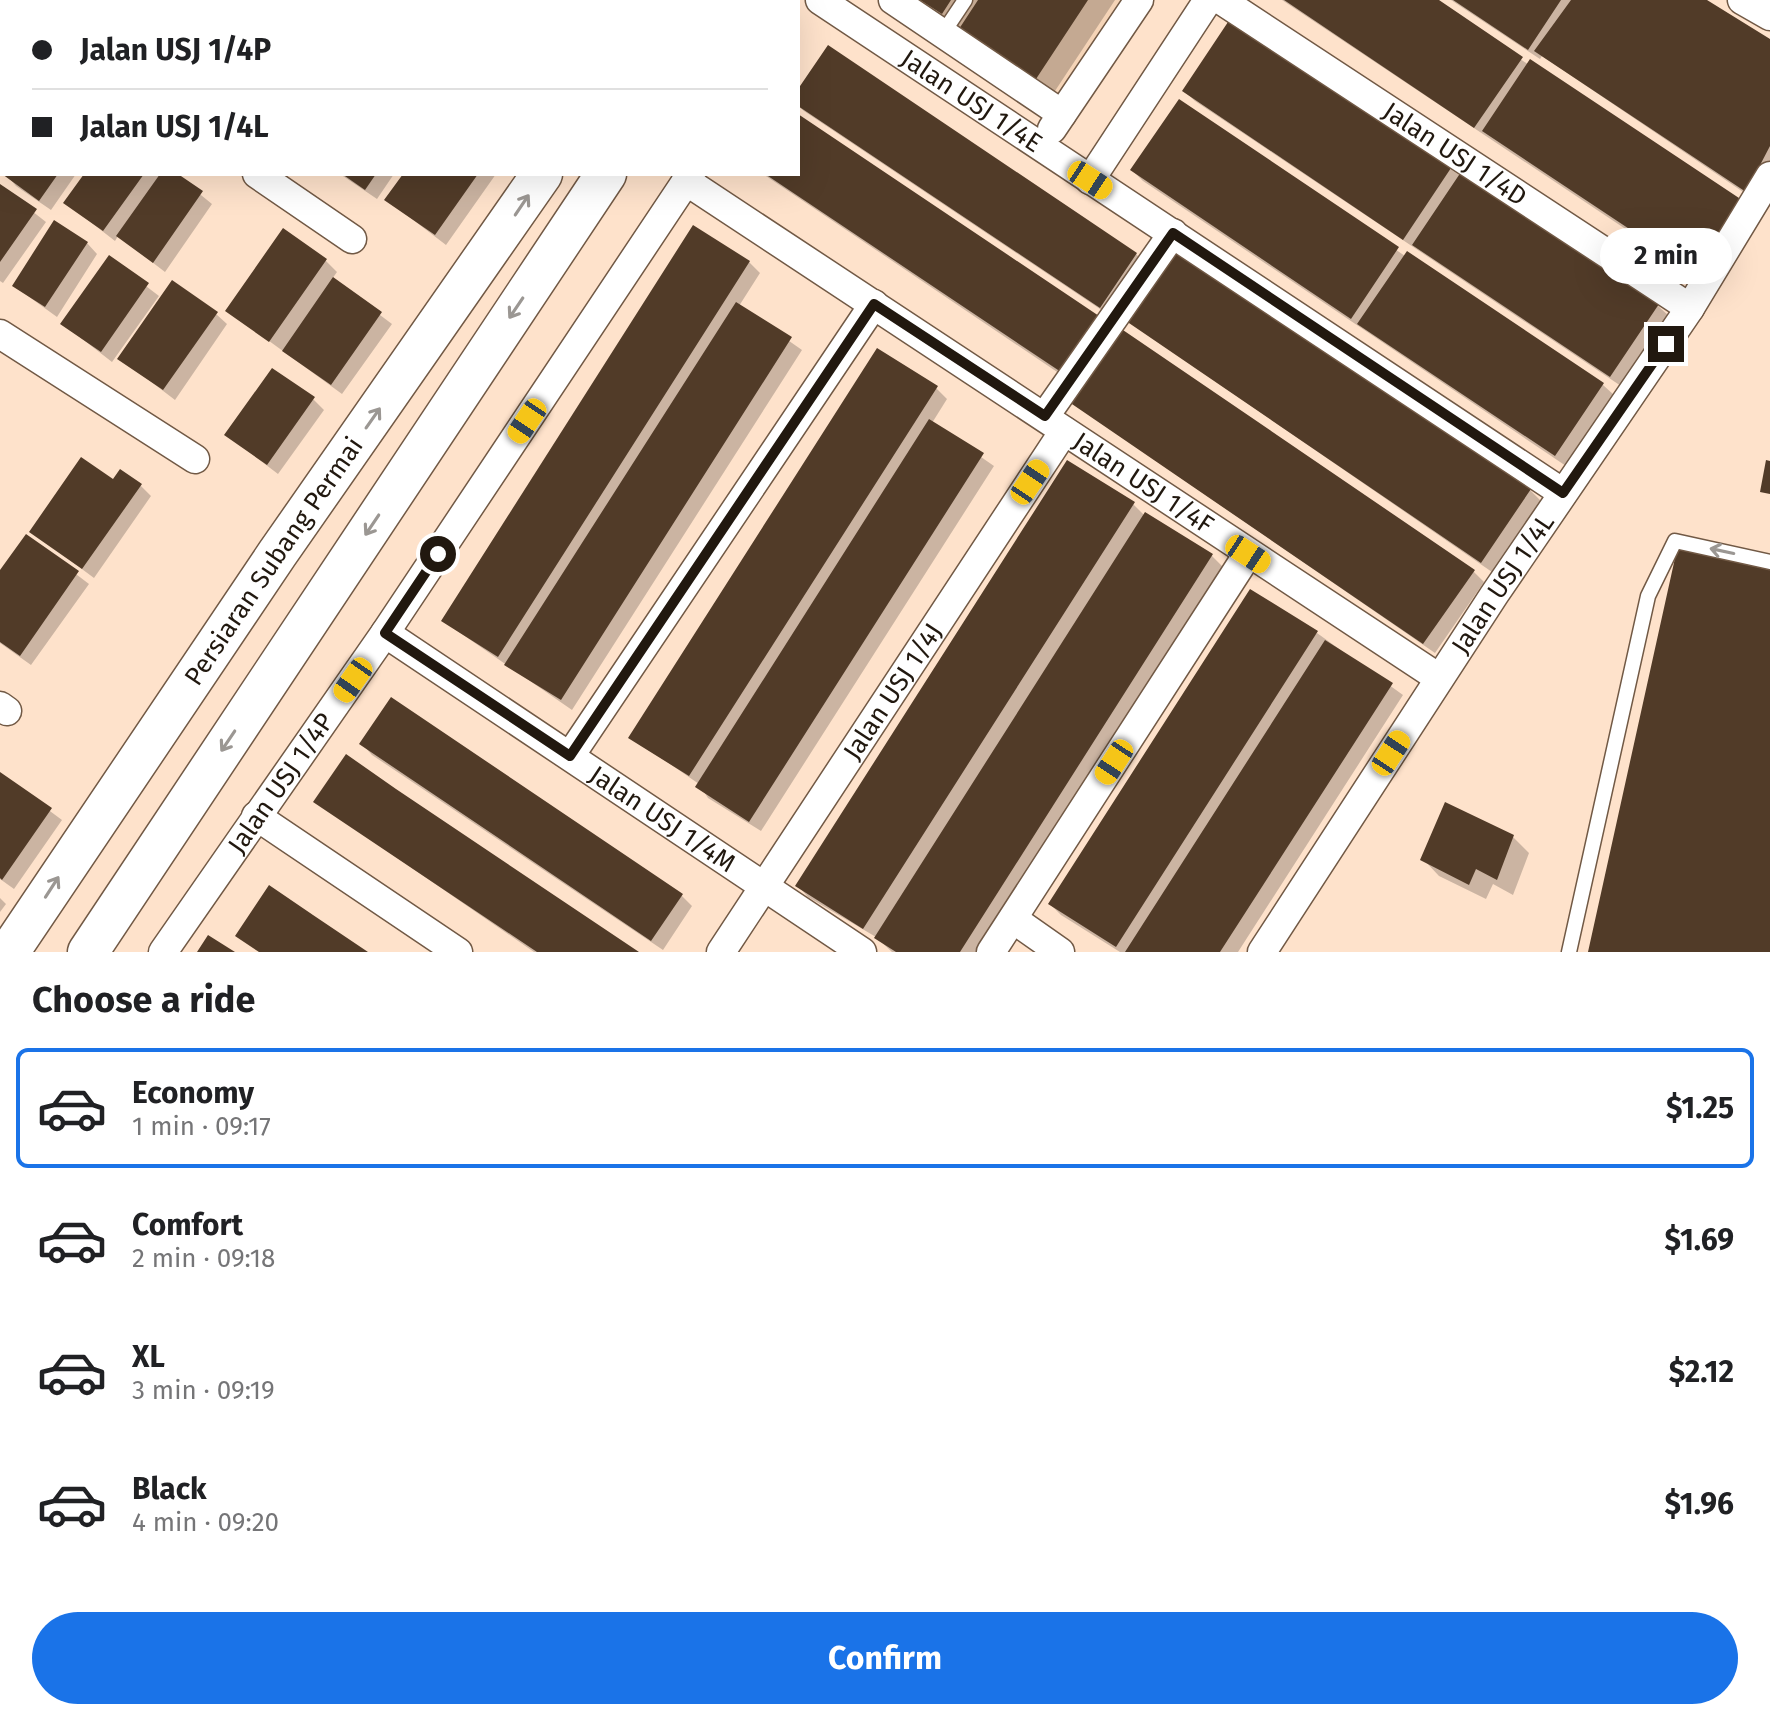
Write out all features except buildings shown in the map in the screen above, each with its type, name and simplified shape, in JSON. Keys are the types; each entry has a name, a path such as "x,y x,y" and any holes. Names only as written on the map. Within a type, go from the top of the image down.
{"main road":[{"name":"Persiaran Subang Permai","path":"9,952 268,566 541,176"},
{"path":"88,952 605,176"}],"street":[{"name":"Jalan USJ 1/4E","path":"820,0 1563,493"},
{"path":"893,0 1062,114"},
{"path":"1040,146 1139,0"},
{"path":"1090,180 1208,0"},
{"name":"Jalan USJ 1/4D","path":"1221,0 1690,308"},
{"path":"1742,0 1770,16"},
{"path":"260,176 352,239"},
{"name":"Jalan USJ 1/4L","path":"1262,952 1439,678 1690,308 1770,176"},
{"name":"Jalan USJ 1/4F","path":"689,178 1248,554 1439,678"},
{"name":"Jalan USJ 1/4P","path":"163,952 385,633 689,178"},
{"name":"Jalan USJ 1/4J","path":"721,952 1173,233"},
{"path":"570,756 874,304"},
{"path":"0,334 195,459"},
{"path":"991,952 1248,554"},
{"name":"Jalan USJ 1/4M","path":"385,633 862,952"},
{"path":"256,816 458,952"},
{"path":"1013,919 1060,952"}],"lane":[{"path":"943,33 965,0"},
{"path":"1569,952 1648,596 1675,541 1770,562"}],"shaded area":[{"path":"912,0 1126,0 1059,98"}],"route":[{"path":"438,554 385,633 570,756 874,304 1045,416 1173,233 1563,493 1666,344"}]}
